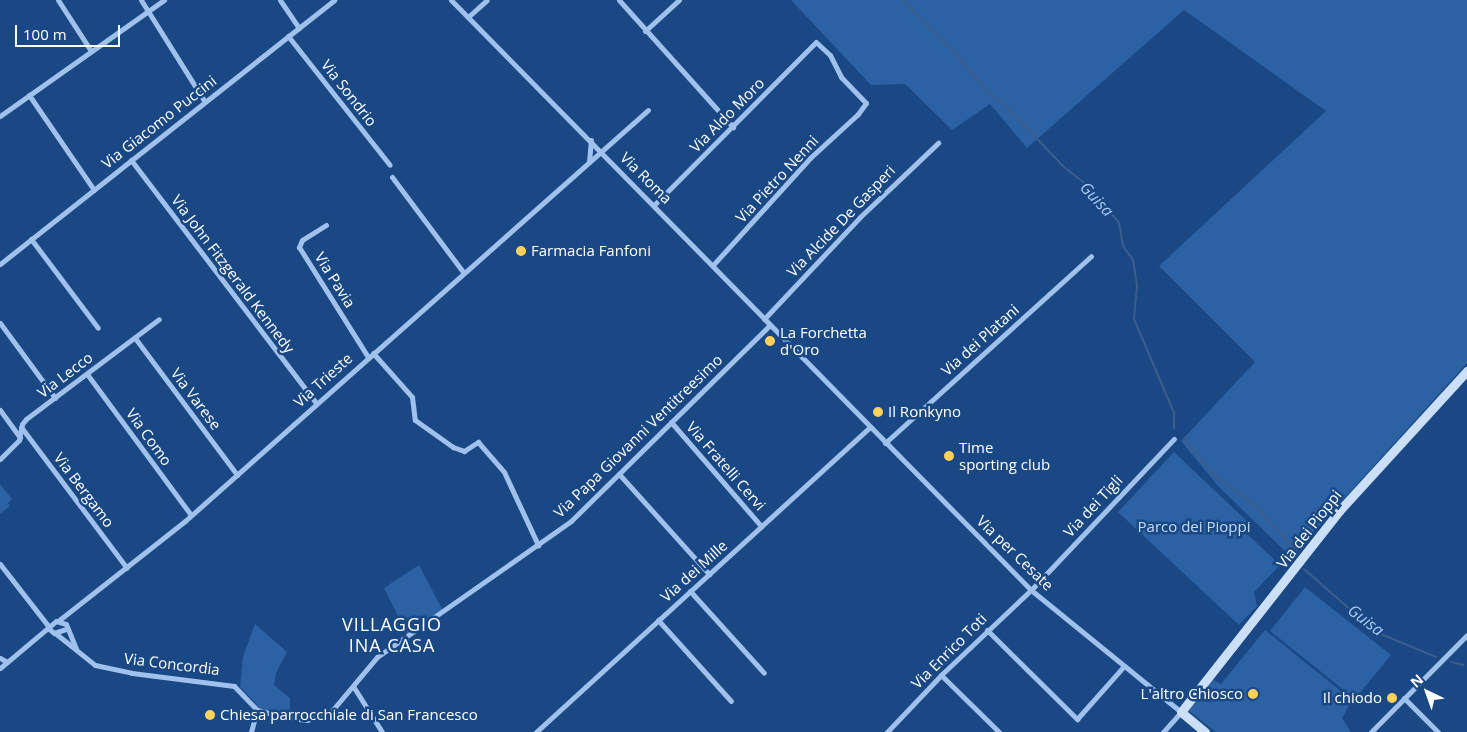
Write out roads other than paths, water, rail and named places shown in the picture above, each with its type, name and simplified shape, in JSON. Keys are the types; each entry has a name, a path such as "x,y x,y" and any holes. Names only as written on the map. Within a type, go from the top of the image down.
{"street":[{"path":"58,0 91,50"},
{"path":"141,0 205,102"},
{"path":"0,116 164,0"},
{"path":"280,0 299,28"},
{"name":"Via Giacomo Puccini","path":"0,264 334,0"},
{"name":"Via Roma","path":"451,0 655,204 820,377"},
{"path":"468,17 487,0"},
{"path":"619,0 645,32 733,127"},
{"path":"645,32 679,0"},
{"name":"Via Sondrio","path":"288,36 390,165"},
{"name":"Via Aldo Moro","path":"655,204 816,42"},
{"name":"Via Pietro Nenni","path":"713,265 810,158 858,114 866,103 841,77 830,55 816,42"},
{"path":"29,96 94,190"},
{"name":"Via Trieste","path":"50,630 58,621 191,516 463,272 648,110"},
{"path":"589,162 592,140"},
{"name":"Via Alcide De Gasperi","path":"764,319 860,218 938,143"},
{"name":"Via John Fitzgerald Kennedy","path":"131,160 316,403"},
{"path":"392,177 463,272"},
{"name":"Via Pavia","path":"326,225 302,240 299,247 370,355"},
{"path":"31,239 98,328"},
{"name":"Via dei Platani","path":"885,443 1091,256"},
{"name":"Via Lecco","path":"21,427 26,419 159,319"},
{"path":"0,323 55,398"},
{"name":"Via Papa Giovanni Ventitreesimo","path":"258,710 294,719 322,717 337,707 363,670 390,647 571,521 770,325"},
{"name":"Via Varese","path":"135,338 237,474"},
{"path":"370,355 412,397 415,420 453,447 464,451 478,442 504,472 538,545"},
{"name":"Via dei Pioppi","path":"1181,712 1339,511 1467,371"},
{"name":"Via Como","path":"87,374 191,516"},
{"name":"Via per Cesate","path":"820,377 1031,590 1205,732"},
{"path":"0,410 20,438"},
{"name":"Via Fratelli Cervi","path":"672,422 761,526"},
{"path":"0,458 20,438 21,427"},
{"name":"Via Bergamo","path":"21,427 127,568"},
{"name":"Via dei Mille","path":"536,732 869,428"},
{"name":"Via dei Tigli","path":"1031,590 1174,439"},
{"path":"620,474 709,574"},
{"name":"Via Concordia","path":"0,564 50,630 95,665 108,669 234,686 258,710"},
{"name":"Via Enrico Toti","path":"886,732 941,675 1031,590"},
{"path":"690,591 764,673"},
{"path":"66,627 70,612"},
{"path":"658,620 731,701"},
{"path":"58,621 66,627"},
{"path":"0,668 41,634 66,627"},
{"name":"Via Concordia","path":"66,627 78,652"},
{"path":"988,630 1077,719 1124,666"},
{"path":"1371,732 1467,635"},
{"path":"0,658 7,662"},
{"path":"941,675 999,732"},
{"path":"353,686 382,732"},
{"path":"1404,698 1438,732"},
{"path":"251,732 258,710"},
{"path":"1163,732 1181,712"}],"waterway":[{"name":"Guisa","path":"903,0 956,54 988,92 1004,104 1064,167 1091,188 1119,223 1123,246 1133,260 1137,285 1134,319 1174,413 1174,428"},
{"name":"Guisa","path":"1184,439 1212,473 1257,507 1299,554"},
{"name":"Guisa","path":"1304,569 1376,632 1436,657"},
{"name":"Guisa","path":"1451,662 1464,665"}],"place":[{"name":"Farmacia Fanfoni","path":"521,251"},
{"name":"La Forchetta d'Oro","path":"770,341"},
{"name":"Il Ronkyno","path":"878,412"},
{"name":"Time sporting club","path":"949,456"},
{"name":"L'altro Chiosco","path":"1253,694"},
{"name":"Il chiodo","path":"1392,698"},
{"name":"Chiesa parrocchiale di San Francesco","path":"210,715"}],"district":[{"name":"VILLAGGIO INA CASA","path":"392,635"}],"park label":[{"name":"Parco dei Pioppi","path":"1194,527"}]}
